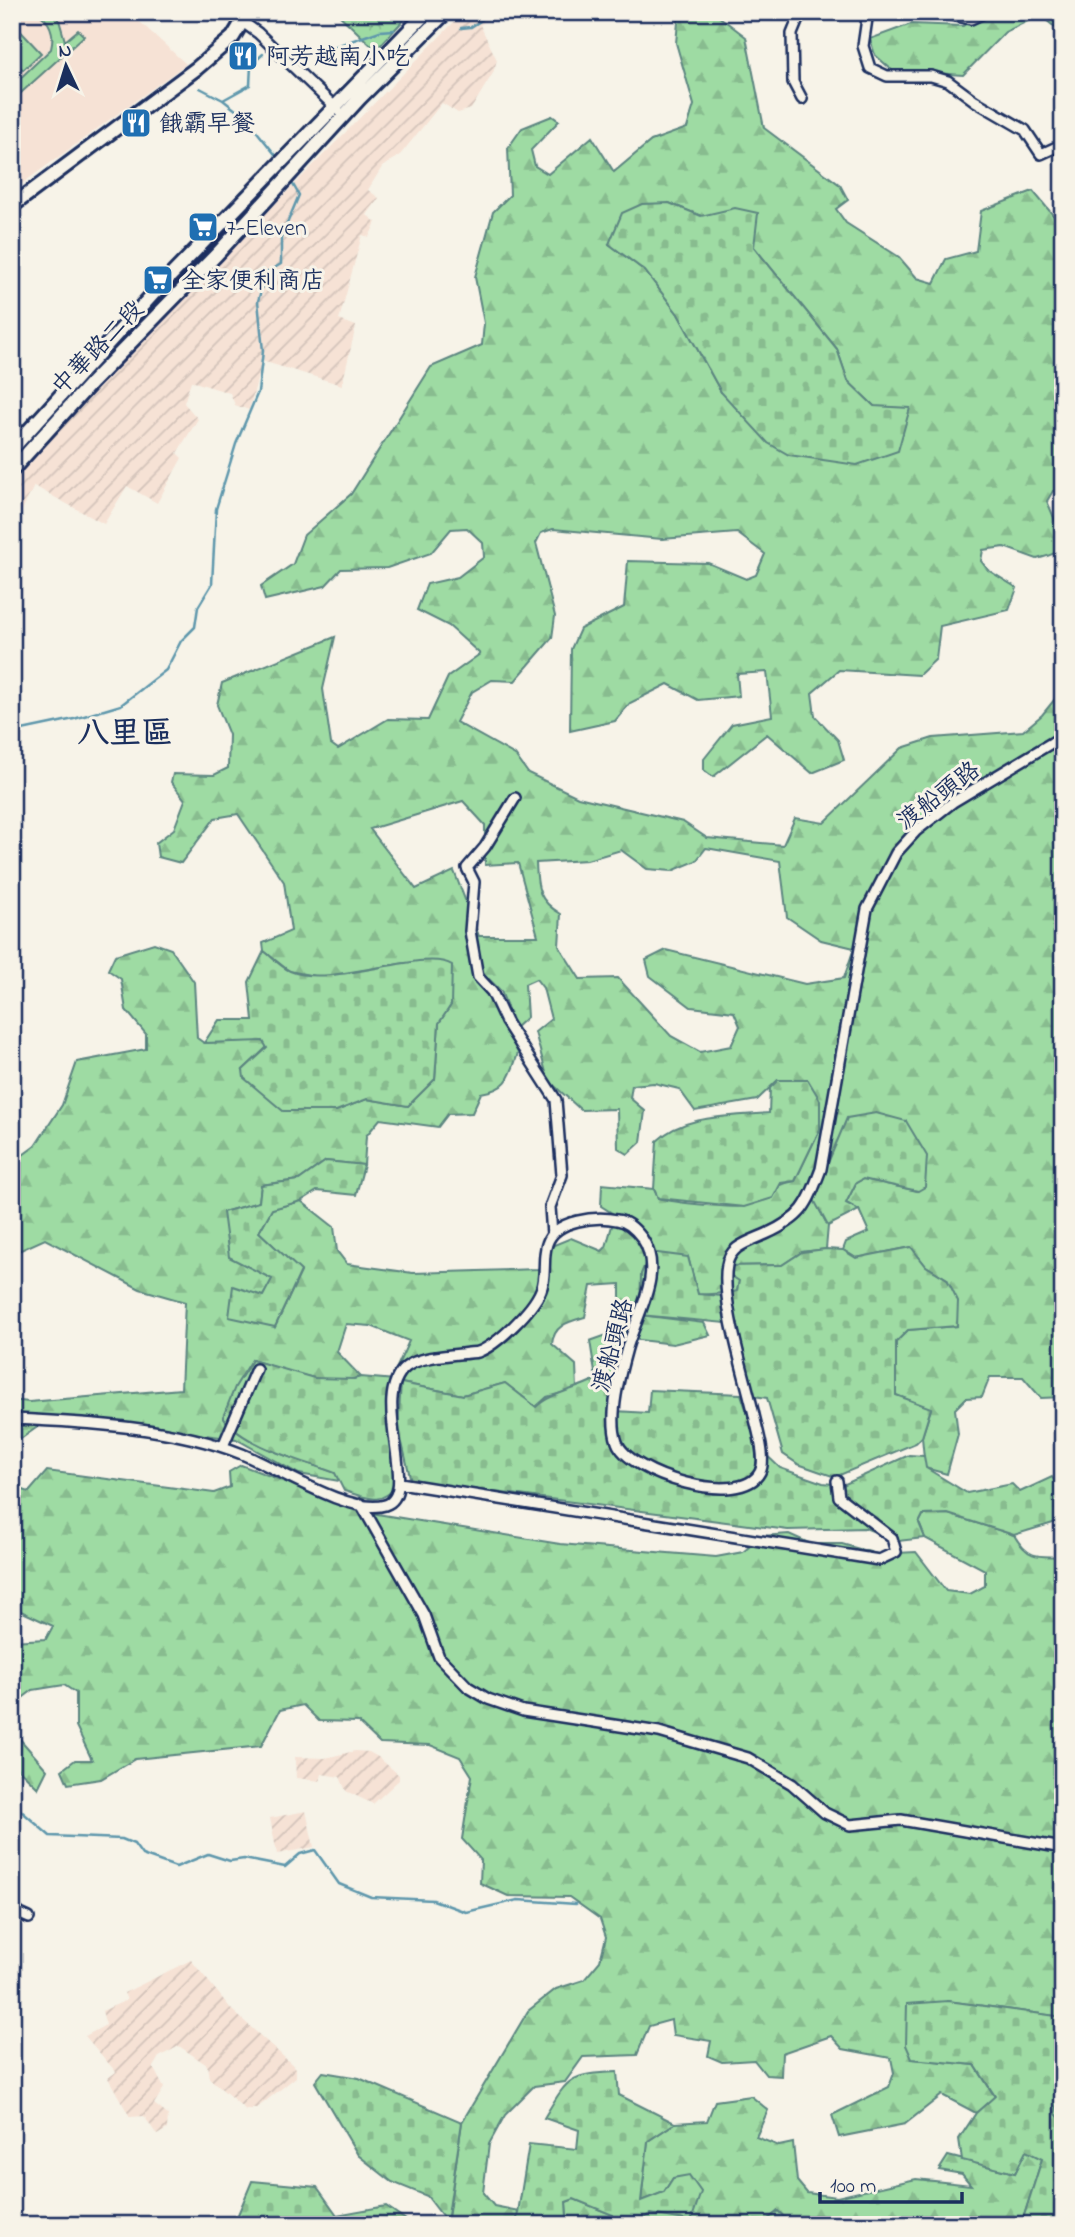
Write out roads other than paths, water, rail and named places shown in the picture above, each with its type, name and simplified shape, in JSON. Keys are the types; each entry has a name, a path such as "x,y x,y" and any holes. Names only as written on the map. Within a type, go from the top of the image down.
{"main road":[{"name":"中華路二段","path":"420,29 427,12"},
{"name":"中華路二段","path":"12,470 340,112 420,29 446,12"},
{"path":"12,206 197,68 233,37 246,18"},
{"name":"中華路二段","path":"12,449 154,293 340,112"}],"street":[{"path":"801,12 792,34 793,82 802,99"},
{"path":"868,12 863,46 870,68 887,76 931,76 948,81 975,101 1025,130 1041,154 1063,144"},
{"path":"936,12 971,19 986,12"},
{"path":"246,18 258,33 340,112"},
{"name":"渡船頭路","path":"552,1235 565,1226 587,1219 603,1218 621,1220 637,1231 647,1245 651,1264 648,1283 628,1346 614,1414 617,1444 627,1457 673,1479 722,1489 738,1488 753,1481 761,1471 762,1451 734,1332 725,1282 726,1267 728,1259 738,1247 789,1224 808,1204 821,1169 867,909 896,853 916,831 989,778 1063,736"},
{"path":"12,1419 163,1432 223,1446 349,1503 384,1506 394,1500 400,1483 391,1425 394,1388 404,1368 418,1361 486,1349 508,1332 540,1292 546,1272 546,1245 552,1235 550,1207 562,1175 556,1100 506,1022 492,992 478,977 470,931 474,882 467,868 485,847 515,798"},
{"path":"223,1446 256,1369"},
{"path":"400,1483 879,1560 896,1552 892,1538 839,1497 837,1481"},
{"path":"361,1504 424,1615 439,1657 468,1687 488,1699 523,1711 659,1732 748,1758 792,1784 825,1813 850,1825 901,1820 1063,1848"},
{"path":"12,1906 29,1918"}],"waterway":[{"path":"461,28 471,27 494,12"},
{"path":"551,12 554,15 561,12"},
{"path":"292,49 316,53 380,31 394,30"},
{"path":"200,88 223,100 250,85 251,65 263,54"},
{"path":"223,100 246,118 278,158"},
{"path":"22,730 121,705 166,670 181,641 195,627 198,607 212,584 216,509 236,444 258,392 263,351 258,301 266,273 281,264 281,238 299,195 291,181"},
{"path":"12,1807 19,1809 50,1836 122,1839 134,1844 142,1855 176,1867 208,1854 230,1861 244,1859 285,1867 300,1854 315,1850 339,1884 371,1897 433,1900 466,1912 518,1900 576,1904"}],"place":[{"name":"阿芳越南小吃","path":"243,56"},
{"name":"餓霸早餐","path":"136,123"},
{"name":"7-Eleven","path":"203,227"},
{"name":"全家便利商店","path":"158,280"}],"district":[{"name":"八里區","path":"125,732"}]}
